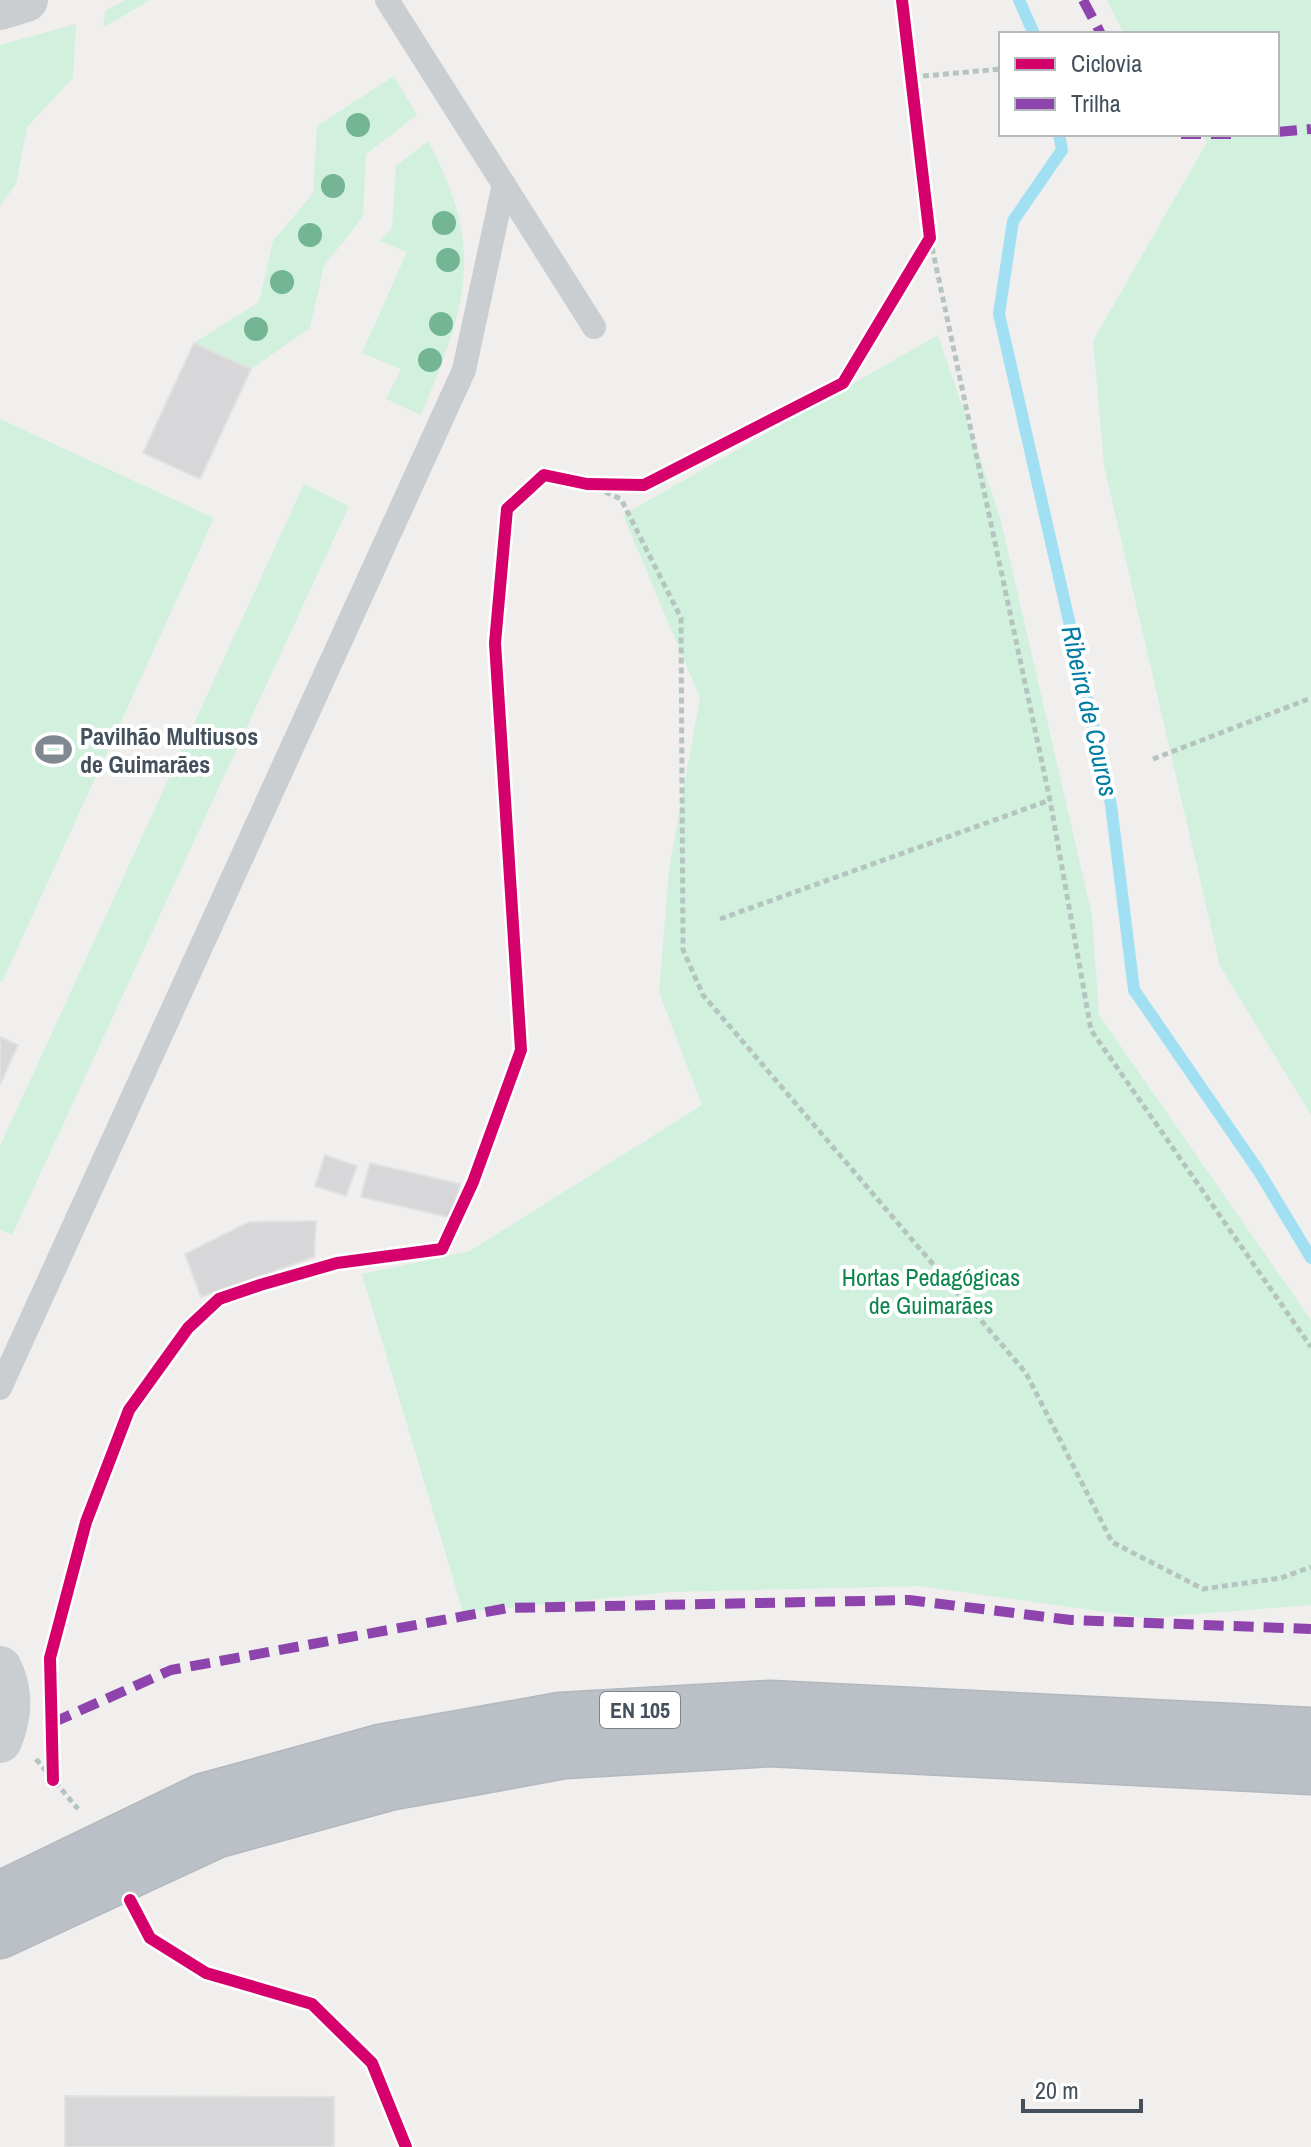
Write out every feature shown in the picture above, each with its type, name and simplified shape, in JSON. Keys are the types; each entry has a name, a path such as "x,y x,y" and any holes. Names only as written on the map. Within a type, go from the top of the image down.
{"highway":[{"name":"EN 105","path":"0,1894 203,1796 380,1747 560,1715 770,1703 1311,1730"},
{"name":"EN 105","path":"0,1936 218,1835 389,1788 565,1756 770,1744 1311,1772"}],"street":[{"path":"0,8 26,0"},
{"path":"0,1668 9,1698 4,1733"}],"lane":[{"path":"387,0 594,327"},
{"path":"0,1388 464,370 504,184"}],"path":[{"path":"912,62 914,92"},
{"path":"913,77 999,69"},
{"path":"928,223 1050,800 1091,1030 1311,1347"},
{"path":"922,251 930,238"},
{"path":"573,481 630,485"},
{"path":"587,484 621,499 681,618 683,950 703,995 1026,1373 1112,1542 1203,1589 1281,1578 1311,1567"},
{"path":"1153,759 1311,698"},
{"path":"720,919 1050,800"},
{"path":"4,1733 53,1780 83,1815"},
{"path":"52,1751 53,1780"}],"green space":[{"path":"125,0 150,0 103,28 105,11"},
{"path":"1107,0 1311,0 1311,1115 1220,966 1104,466 1093,341 1207,142 1202,136 1279,136 1279,32 1123,32"},
{"path":"76,24 73,78 27,127 16,184 0,206 0,45"},
{"path":"394,76 417,115 366,154 363,217 324,266 310,328 251,369 194,343 259,302 273,241 313,193 317,126"},
{"path":"428,141 458,215 464,248 464,279 449,342 421,415 386,399 401,369 362,353 407,252 379,241 392,228 396,166"},
{"name":"Hortas Pedagógicas de Guimarães","path":"938,335 1000,517 1092,915 1099,1015 1311,1320 1311,1605 1148,1618 919,1586 670,1592 463,1612 362,1274 470,1251 702,1105 659,992 669,869 700,698 623,515"},
{"name":"Pavilhão Multiusos de Guimarães","path":"0,419 214,518 2,982 0,981"},
{"path":"304,484 349,506 12,1235 0,1230 0,1146"}],"building":[{"path":"194,343 251,369 200,479 143,453"},
{"path":"0,1037 18,1045 0,1085"},
{"path":"325,1155 357,1166 346,1196 315,1186"},
{"path":"370,1163 460,1184 452,1218 361,1197"},
{"path":"316,1221 314,1257 201,1297 185,1254 249,1222"},
{"path":"65,2096 334,2097 334,2147 65,2147"}],"waterway":[{"name":"Ribeira de Couros","path":"1019,0 1033,32"},
{"name":"Ribeira de Couros","path":"1059,136 1062,150 1013,221 999,314 1111,805 1134,990 1258,1170 1311,1258"}],"marked path":[{"path":"1083,0 1100,32"},
{"path":"1279,132 1311,129"},
{"path":"52,1723 171,1670 508,1608 909,1600 1071,1620 1311,1629"}],"cycle path":[{"path":"53,1780 50,1658 86,1522 129,1410 188,1328 219,1299 337,1263 442,1249 473,1182 521,1050 495,643 507,509 544,475 587,484 644,485 843,383 930,238 902,0"},
{"path":"130,1900 150,1938 206,1973 312,2004 372,2063 406,2147"}],"place":[{"name":"Pavilhão Multiusos de Guimarães","path":"54,750"}]}
